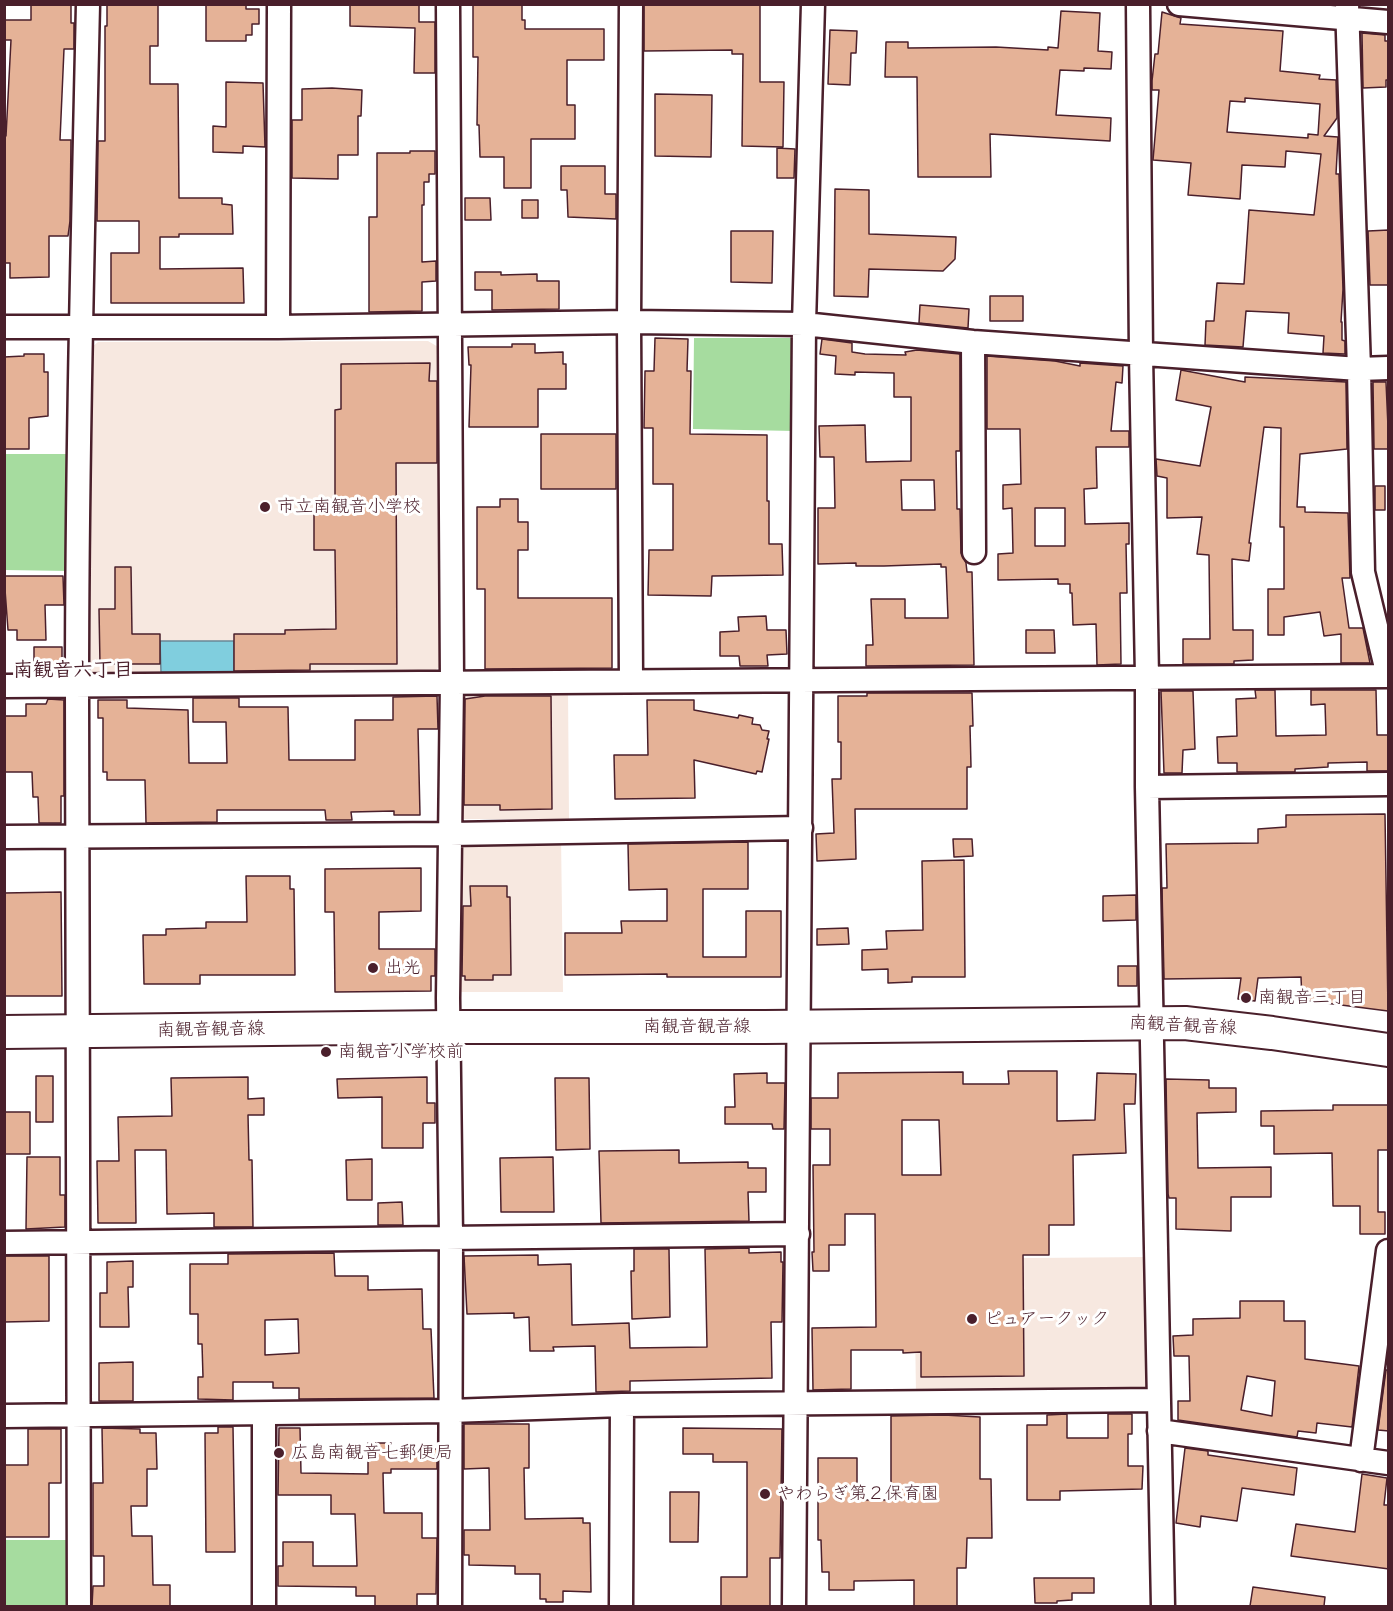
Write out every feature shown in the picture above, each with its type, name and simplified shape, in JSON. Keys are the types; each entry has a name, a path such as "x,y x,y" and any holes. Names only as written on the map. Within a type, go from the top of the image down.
{"main road":[{"name":"南観音観音線","path":"4,1032 1185,1023 1389,1050"}],"street":[{"path":"78,1606 80,1415 77,686 88,4"},
{"path":"278,327 279,4"},
{"path":"448,4 452,681 449,1027 450,1606"},
{"path":"631,4 629,322 632,681"},
{"path":"794,1606 804,324 813,4"},
{"path":"1138,4 1147,787 1163,1606"},
{"path":"1179,4 1347,12 1389,22"},
{"path":"4,686 1389,676 1362,572 1359,369 1347,12"},
{"path":"4,327 278,327 629,322 804,324 973,342 1141,355 1359,369 1389,368"},
{"path":"973,342 974,552"},
{"path":"1147,787 1389,783"},
{"path":"4,837 450,834 801,828"},
{"path":"4,1243 798,1234"},
{"path":"1361,1460 1389,1251"},
{"path":"4,1416 450,1411 622,1405 1158,1400"},
{"path":"621,1606 622,1405"},
{"path":"264,1414 264,1606"},
{"path":"1159,1431 1389,1463"}],"shaded area":[{"name":"市立南観音小学校","path":"428,341 440,348 441,666 430,674 95,678 87,670 92,347 98,342"},
{"path":"568,689 569,819 455,819 454,690"},
{"path":"561,835 563,992 461,992 455,986 462,836"},
{"path":"1148,1257 1150,1393 916,1395 914,1259"}],"green space":[{"path":"694,338 792,338 796,342 795,431 693,429"},
{"path":"5,454 69,454 69,571 5,570"},
{"path":"4,1540 70,1540 69,1606 5,1606"}],"water":[{"path":"160,641 234,641 234,672 161,672"}],"building":[{"path":"31,4 71,4 74,49 64,49 60,140 71,140 70,221 68,236 49,236 49,277 10,278 10,263 4,263 5,136 11,40 4,40 4,20 31,20"},
{"path":"107,4 158,4 158,46 150,46 150,84 178,84 179,198 222,198 222,204 232,205 233,234 179,234 179,237 160,237 160,269 243,268 244,303 111,303 111,253 139,253 139,221 97,221 98,141 105,141"},
{"path":"206,4 246,4 246,9 259,9 259,24 252,24 252,35 246,35 246,41 206,41"},
{"path":"350,4 419,4 419,22 435,22 435,73 414,73 415,28 350,26"},
{"path":"473,4 522,4 522,20 525,20 525,29 604,29 604,60 567,60 567,105 575,105 575,139 531,139 531,188 504,188 504,157 480,157 479,125 477,125 478,57 473,57"},
{"path":"644,4 760,4 760,82 784,82 783,147 742,146 743,54 732,54 732,50 644,51"},
{"path":"1061,11 1100,13 1098,51 1112,52 1111,69 1060,70 1056,115 1111,118 1110,141 990,134 991,177 918,177 917,77 885,77 886,42 908,42 908,48 996,47 1048,50 1048,47 1058,48"},
{"path":"1162,12 1181,18 1180,24 1283,31 1280,71 1320,75 1319,79 1336,80 1337,118 1324,136 1338,137 1336,174 1339,174 1343,289 1341,322 1345,354 1323,353 1324,336 1288,333 1289,313 1246,311 1243,347 1205,345 1206,321 1214,321 1217,283 1244,284 1249,210 1314,215 1321,154 1286,151 1285,167 1242,165 1240,199 1188,195 1191,163 1153,160 1159,90 1152,90 1152,81 1155,54 1158,54","holes":["1245,98 1320,104 1318,135 1308,134 1308,138 1227,132 1230,101 1245,102"]},
{"path":"830,30 857,31 856,53 851,53 850,85 828,84"},
{"path":"1362,33 1385,35 1385,41 1389,41 1389,80 1386,80 1386,87 1363,88"},
{"path":"226,82 263,83 265,147 243,146 243,153 213,152 213,126 226,127"},
{"path":"302,89 362,90 361,116 358,116 358,155 338,155 338,179 292,178 292,120 302,120"},
{"path":"655,94 712,95 711,157 655,156"},
{"path":"777,148 795,149 794,178 777,178"},
{"path":"410,151 435,151 435,174 429,174 429,182 424,182 422,262 436,261 436,281 422,282 422,311 369,312 369,217 377,217 377,153 410,153"},
{"path":"561,166 605,166 605,194 616,194 616,219 568,217 567,190 561,190"},
{"path":"835,189 869,190 869,234 956,237 955,259 943,271 869,269 868,297 834,296"},
{"path":"465,198 490,198 491,220 465,220"},
{"path":"522,200 538,200 538,218 522,218"},
{"path":"1389,230 1389,285 1370,285 1368,231"},
{"path":"731,231 773,231 772,283 731,282"},
{"path":"475,272 501,272 501,275 537,274 537,281 559,281 559,309 492,310 492,290 475,290"},
{"path":"990,296 1023,296 1023,321 990,321"},
{"path":"920,305 969,309 968,328 919,323"},
{"path":"655,338 688,339 687,371 691,371 690,434 767,435 769,544 782,544 783,575 712,576 711,596 648,595 649,550 673,550 673,484 653,484 653,428 644,428 645,371 654,371"},
{"path":"822,339 852,343 852,352 865,354 906,355 905,352 917,350 960,354 960,451 956,451 957,509 960,509 961,553 967,572 972,572 974,665 866,666 866,645 873,645 871,599 905,599 905,618 948,618 946,567 941,567 941,564 856,566 856,563 818,564 818,508 835,508 834,457 820,457 819,426 865,425 866,462 911,461 911,397 894,397 894,373 835,374 836,356 820,354","holes":["901,480 934,480 935,510 902,510"]},
{"path":"512,344 535,344 535,353 563,352 563,364 566,364 566,389 538,389 538,427 469,427 471,365 469,365 468,347 512,347"},
{"path":"24,354 44,354 44,372 48,372 48,416 29,418 29,449 4,449 4,357 24,356"},
{"path":"987,356 1055,361 1080,366 1080,363 1123,366 1122,383 1116,382 1111,431 1129,431 1129,447 1096,447 1097,488 1084,489 1085,524 1129,523 1129,544 1126,544 1127,593 1120,593 1121,664 1097,665 1096,624 1073,625 1070,584 1058,584 1058,579 998,580 998,554 1013,553 1012,508 1003,509 1003,485 1021,484 1020,429 987,429","holes":["1035,508 1065,508 1065,546 1035,546"]},
{"path":"430,363 429,381 437,381 437,463 396,463 397,664 310,664 310,670 234,671 234,634 285,634 285,630 336,629 335,550 314,550 314,510 335,510 335,410 341,409 341,364"},
{"path":"1181,370 1245,382 1245,377 1346,382 1347,449 1300,454 1297,507 1305,507 1305,512 1348,513 1350,578 1342,578 1349,628 1363,628 1370,663 1341,663 1341,634 1324,636 1320,612 1284,617 1284,635 1268,635 1268,589 1284,589 1284,527 1280,527 1281,428 1264,427 1249,543 1251,543 1249,561 1232,559 1233,630 1253,630 1253,660 1234,661 1234,664 1183,664 1183,639 1210,639 1209,555 1197,554 1202,517 1167,518 1167,478 1157,476 1156,459 1200,466 1211,407 1176,400"},
{"path":"1373,382 1386,382 1389,449 1374,449"},
{"path":"541,434 616,434 616,489 541,489"},
{"path":"1375,486 1385,486 1385,510 1375,510"},
{"path":"500,499 518,499 518,522 528,522 528,550 518,550 518,598 612,598 612,668 485,669 485,589 477,589 477,507 500,507"},
{"path":"115,567 131,567 132,634 160,634 160,664 100,664 99,609 115,609"},
{"path":"4,576 63,576 64,605 45,605 46,640 17,640 17,630 8,630"},
{"path":"766,616 767,630 786,630 787,654 767,655 768,666 740,666 739,656 720,656 720,632 739,631 738,617"},
{"path":"1026,630 1054,630 1055,653 1026,653"},
{"path":"34,647 62,647 62,672 34,671"},
{"path":"1255,690 1275,690 1276,736 1326,735 1325,704 1311,705 1311,690 1376,690 1377,735 1389,735 1389,771 1367,771 1367,762 1328,763 1328,767 1295,769 1295,772 1237,772 1237,763 1218,763 1217,737 1237,736 1236,699 1256,698"},
{"path":"1161,691 1193,691 1195,749 1183,750 1182,773 1164,773"},
{"path":"867,693 972,693 973,726 970,726 971,767 967,767 967,809 855,809 856,859 817,861 816,834 834,833 832,779 841,779 838,696 867,696"},
{"path":"437,696 438,729 418,729 420,815 394,815 394,811 351,812 352,820 326,820 325,810 217,810 217,822 146,823 145,780 107,780 107,772 103,772 103,718 98,718 98,700 127,700 127,708 188,710 189,763 227,763 226,722 193,722 193,698 239,698 239,707 288,707 289,760 355,760 355,720 393,720 393,697"},
{"path":"485,696 551,696 552,809 500,810 500,805 464,805 465,699"},
{"path":"48,699 64,700 64,796 61,796 61,823 39,823 38,797 33,797 32,772 4,772 5,716 26,716 26,704 46,704"},
{"path":"647,700 694,700 694,710 738,718 739,715 753,718 752,724 760,725 762,730 769,731 762,772 757,771 756,774 694,760 695,798 615,799 614,755 648,755"},
{"path":"1385,814 1388,1011 1302,1000 1301,977 1258,978 1255,1001 1238,999 1241,978 1164,979 1162,888 1167,888 1166,844 1258,843 1258,829 1286,827 1286,815"},
{"path":"953,839 972,839 973,856 954,857"},
{"path":"748,842 748,889 703,889 703,957 746,957 746,911 781,911 781,977 667,977 667,974 565,975 565,933 622,933 621,921 667,921 667,889 629,890 628,844"},
{"path":"964,860 965,977 912,977 912,982 888,983 888,969 862,970 862,950 887,949 886,931 923,930 922,861"},
{"path":"421,868 421,911 379,912 379,949 435,949 435,976 431,976 431,991 335,992 334,912 325,912 325,869"},
{"path":"246,876 290,876 290,889 294,889 295,975 200,975 200,984 144,984 143,935 166,935 166,929 206,928 206,922 247,922"},
{"path":"470,886 507,886 507,897 510,897 511,975 493,975 493,980 465,980 465,976 462,976 463,906 471,906"},
{"path":"61,892 62,996 4,996 4,893"},
{"path":"1136,895 1136,920 1103,921 1103,896"},
{"path":"848,928 849,944 817,945 817,929"},
{"path":"1118,966 1137,966 1137,986 1118,986"},
{"path":"1008,1071 1057,1071 1057,1121 1095,1120 1097,1073 1136,1074 1135,1104 1124,1104 1126,1153 1073,1155 1074,1225 1049,1225 1049,1255 1023,1255 1024,1376 921,1377 921,1352 851,1350 851,1389 813,1390 812,1328 876,1327 875,1214 845,1214 845,1245 829,1245 829,1271 813,1271 813,1165 830,1165 830,1129 811,1129 811,1098 838,1098 838,1073 963,1072 963,1084 1009,1084","holes":["902,1120 939,1120 941,1175 902,1175"]},
{"path":"767,1073 767,1083 785,1083 784,1129 773,1129 772,1124 725,1124 725,1107 735,1107 734,1074"},
{"path":"36,1076 53,1076 53,1122 36,1122"},
{"path":"248,1077 248,1099 264,1098 264,1115 248,1115 249,1160 252,1160 253,1227 214,1227 214,1213 167,1214 166,1150 135,1150 136,1223 98,1223 97,1161 119,1161 118,1117 172,1116 171,1078"},
{"path":"427,1077 427,1103 435,1103 435,1123 423,1123 423,1148 382,1148 382,1097 338,1098 337,1079"},
{"path":"555,1078 589,1078 590,1149 556,1150"},
{"path":"1166,1079 1209,1080 1209,1088 1236,1088 1236,1112 1197,1113 1198,1168 1271,1167 1271,1197 1231,1197 1231,1231 1176,1229 1176,1198 1169,1198 1168,1194"},
{"path":"1333,1105 1389,1105 1389,1150 1378,1150 1378,1212 1385,1212 1385,1234 1360,1234 1360,1206 1333,1206 1332,1153 1274,1154 1274,1126 1261,1126 1261,1111 1333,1110"},
{"path":"4,1112 30,1112 30,1154 4,1154"},
{"path":"679,1150 679,1163 748,1162 748,1168 766,1168 766,1192 748,1192 749,1221 601,1223 599,1151"},
{"path":"27,1157 60,1157 60,1195 65,1195 65,1227 26,1229"},
{"path":"553,1157 554,1212 501,1212 500,1158"},
{"path":"372,1159 372,1200 347,1200 346,1160"},
{"path":"402,1202 403,1225 378,1225 378,1203"},
{"path":"749,1248 749,1253 781,1252 781,1262 783,1262 782,1322 771,1322 772,1378 630,1381 630,1391 596,1392 595,1346 553,1347 554,1351 530,1351 529,1317 514,1318 514,1313 467,1314 464,1256 538,1255 538,1265 571,1264 572,1325 629,1323 630,1348 707,1347 705,1249"},
{"path":"634,1249 669,1249 670,1317 632,1319 631,1271 634,1271"},
{"path":"334,1253 335,1276 368,1276 368,1290 422,1289 423,1329 431,1329 434,1398 299,1399 299,1388 273,1388 273,1382 233,1382 233,1400 198,1399 198,1377 203,1377 202,1344 198,1344 198,1314 190,1314 190,1264 228,1264 228,1254","holes":["298,1319 299,1353 265,1355 265,1320"]},
{"path":"4,1256 49,1256 49,1321 4,1322"},
{"path":"133,1261 133,1287 128,1287 129,1327 100,1327 100,1293 107,1293 107,1262"},
{"path":"1240,1301 1284,1301 1284,1321 1305,1321 1305,1359 1359,1366 1352,1427 1317,1423 1316,1433 1298,1431 1297,1437 1178,1420 1178,1401 1190,1401 1189,1356 1174,1356 1173,1336 1193,1335 1193,1319 1240,1318","holes":["1247,1376 1275,1381 1272,1416 1241,1410"]},
{"path":"133,1362 133,1401 99,1401 99,1363"},
{"path":"1386,1370 1389,1370 1389,1431 1378,1430"},
{"path":"1067,1414 1067,1438 1108,1438 1108,1414 1132,1414 1132,1434 1128,1434 1128,1466 1143,1466 1142,1489 1060,1491 1060,1500 1027,1500 1027,1425 1047,1425 1047,1415"},
{"path":"891,1416 980,1417 980,1479 991,1479 992,1538 967,1538 966,1568 957,1568 957,1606 914,1606 914,1580 854,1581 854,1590 829,1590 829,1572 822,1572 821,1540 818,1540 818,1458 857,1458 857,1500 891,1500"},
{"path":"464,1424 529,1424 529,1468 524,1468 525,1519 583,1518 583,1523 590,1523 591,1592 563,1591 563,1602 546,1602 546,1599 540,1599 540,1574 515,1574 515,1566 469,1565 469,1555 464,1555 464,1530 490,1530 489,1468 464,1469"},
{"path":"218,1427 233,1427 235,1552 206,1552 205,1433 218,1433"},
{"path":"102,1428 140,1429 140,1433 156,1433 157,1469 147,1469 147,1506 131,1506 132,1536 152,1536 153,1585 170,1585 170,1606 92,1606 93,1586 104,1586 104,1556 93,1556 93,1483 103,1483"},
{"path":"279,1428 300,1428 301,1473 368,1474 368,1443 391,1443 391,1449 437,1449 437,1469 391,1469 391,1473 383,1473 384,1513 422,1513 422,1538 437,1538 436,1594 417,1594 417,1606 375,1606 375,1596 356,1596 356,1587 278,1586 278,1566 283,1566 283,1542 313,1542 313,1566 357,1566 355,1514 331,1514 331,1495 278,1495"},
{"path":"683,1428 782,1429 780,1558 770,1558 770,1606 721,1606 721,1577 747,1577 747,1462 713,1462 713,1454 683,1454"},
{"path":"28,1429 61,1429 61,1483 49,1483 49,1537 4,1537 4,1465 28,1465"},
{"path":"1185,1448 1208,1451 1208,1455 1297,1468 1294,1495 1242,1488 1237,1521 1201,1516 1200,1527 1176,1523"},
{"path":"1362,1474 1387,1478 1384,1505 1389,1505 1389,1569 1291,1556 1296,1524 1355,1532"},
{"path":"670,1492 699,1492 698,1542 670,1542"},
{"path":"1034,1578 1094,1578 1094,1593 1072,1593 1072,1600 1057,1601 1057,1603 1035,1603"},
{"path":"1253,1587 1325,1597 1324,1606 1250,1606"}],"place":[{"name":"市立南観音小学校","path":"265,507"},
{"name":"出光","path":"373,968"},
{"name":"南観音三丁目","path":"1246,998"},
{"name":"南観音小学校前","path":"326,1052"},
{"name":"ピュアークック","path":"972,1319"},
{"name":"広島南観音七郵便局","path":"279,1453"},
{"name":"やわらぎ第２保育園","path":"765,1494"}],"district":[{"name":"南観音六丁目","path":"73,671"}]}
